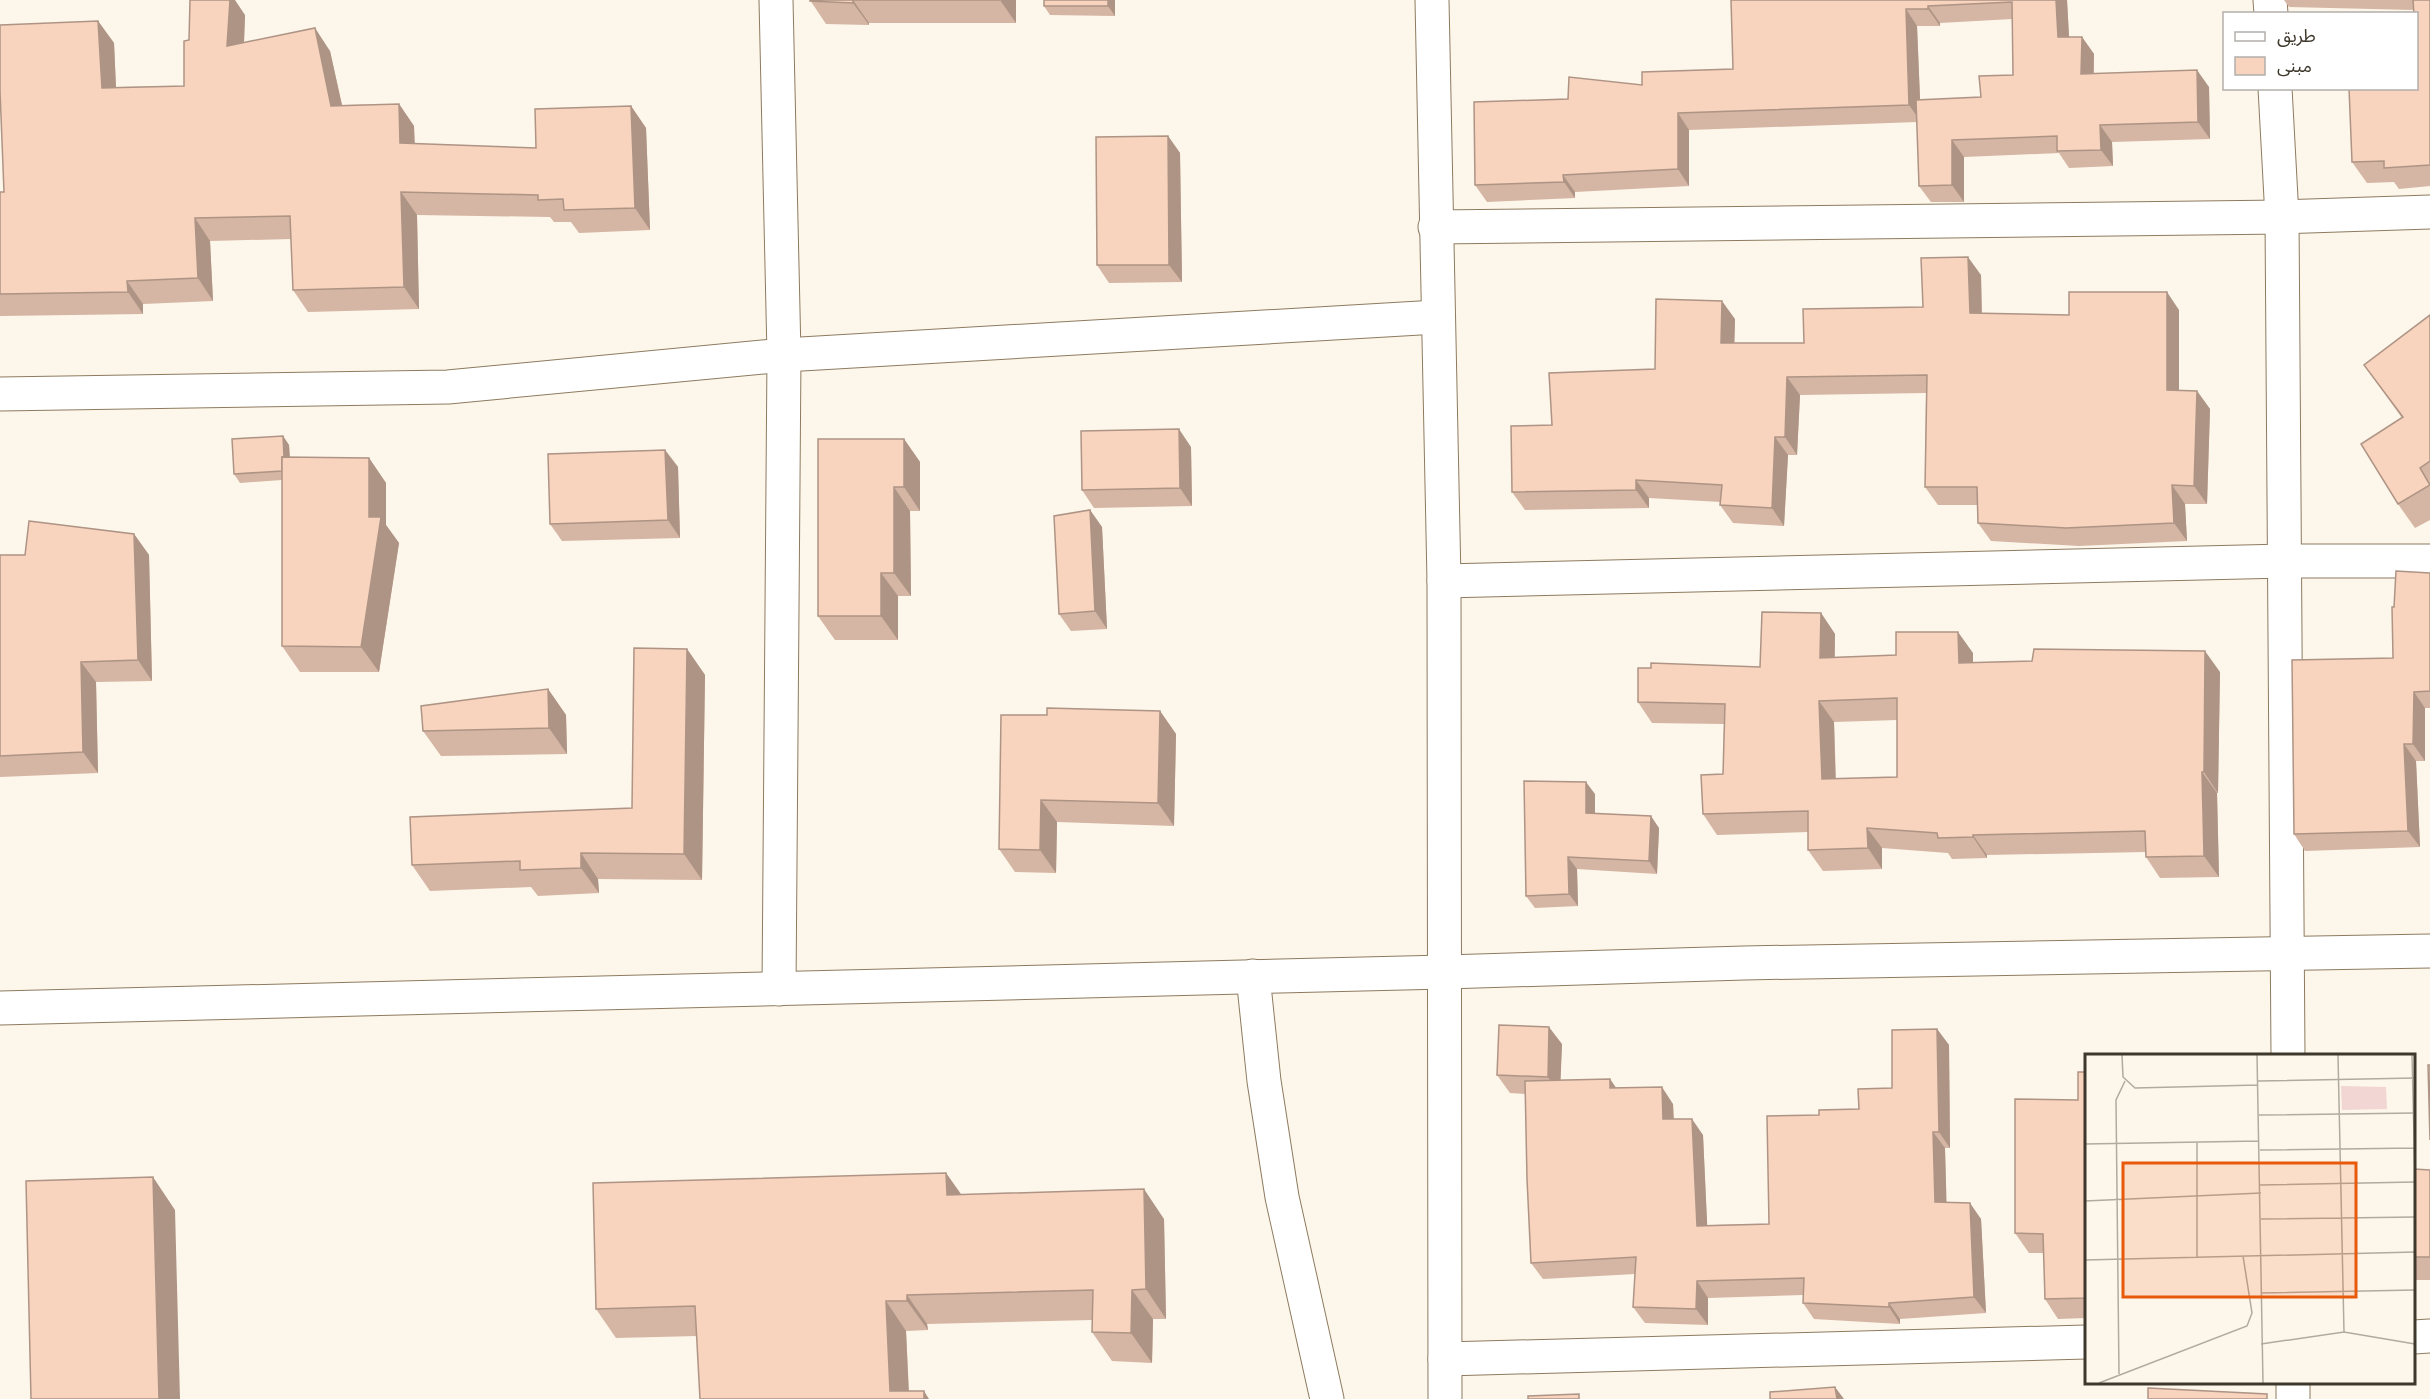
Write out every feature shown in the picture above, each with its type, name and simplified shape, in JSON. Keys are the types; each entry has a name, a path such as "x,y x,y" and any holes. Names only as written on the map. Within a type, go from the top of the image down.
{"street":[{"path":"776,0 784,355 779,989"},
{"path":"1432,0 1444,581 1445,1399"},
{"path":"2275,90 2282,217 2288,1054"},
{"path":"1435,227 2282,217 2430,212"},
{"path":"0,394 448,387 784,355 1437,317"},
{"path":"1444,581 2285,561 2430,561"},
{"path":"0,1008 1744,963 2430,951"},
{"path":"1253,976 1264,1081 1282,1197 1326,1399"},
{"path":"1445,1359 2085,1342"}],"building":[{"path":"190,0 230,0 227,46 315,28 331,106 399,104 400,143 536,148 535,109 631,106 635,208 564,210 563,199 538,200 538,195 401,192 404,287 293,290 290,216 195,218 198,278 127,281 128,292 0,294 0,192 4,192 0,25 98,21 102,88 184,86 184,41 189,40"},
{"path":"853,0 853,3 810,1"},
{"path":"1044,0 1108,0 1108,6 1044,6"},
{"path":"1731,0 2056,0 2058,37 2082,37 2081,74 2197,70 2198,122 2100,125 2101,150 2057,151 2057,136 1952,140 1952,185 1919,186 1916,100 1981,97 1979,76 2013,75 2012,2 1928,6 1928,9 1906,9 1909,105 1678,113 1678,169 1563,175 1564,182 1475,185 1474,102 1568,99 1569,77 1642,85 1642,72 1733,69"},
{"path":"2413,0 2430,0 2430,165 2384,168 2384,161 2352,162 2349,90 2418,90 2418,12 2414,12"},
{"path":"1168,136 1169,265 1097,265 1096,137"},
{"path":"1968,257 1970,313 2069,315 2069,292 2167,292 2167,390 2197,391 2194,486 2172,485 2174,523 2066,528 1978,523 1977,487 1925,487 1927,375 1787,377 1785,437 1775,437 1772,508 1720,505 1722,485 1636,480 1636,490 1512,492 1511,426 1552,425 1549,373 1655,369 1656,299 1722,301 1721,343 1804,343 1803,309 1923,307 1921,258"},
{"path":"2430,315 2430,461 2420,468 2430,485 2398,504 2361,444 2403,417 2364,365"},
{"path":"1179,429 1180,488 1082,490 1081,431"},
{"path":"283,436 282,471 234,474 232,439"},
{"path":"818,439 904,439 904,487 894,487 894,573 881,573 881,616 818,616"},
{"path":"665,450 668,520 550,524 548,454"},
{"path":"282,457 369,458 369,517 381,517 361,647 282,646"},
{"path":"1090,510 1095,611 1059,614 1054,516"},
{"path":"29,521 134,534 138,660 81,662 83,752 0,756 0,555 25,555"},
{"path":"2396,571 2430,573 2430,691 2414,692 2413,744 2404,744 2408,831 2294,834 2292,660 2393,658 2392,607 2394,607"},
{"path":"1762,612 1821,613 1820,658 1896,655 1896,632 1958,632 1959,663 2032,661 2034,649 2205,651 2204,772 2202,772 2204,856 2146,857 2145,831 1973,835 1973,837 1938,838 1937,833 1867,828 1868,848 1808,850 1808,811 1703,814 1701,775 1723,774 1725,704 1638,702 1638,668 1651,668 1651,663 1760,667","holes":["1897,698 1897,777 1822,779 1819,701"]},
{"path":"634,648 687,649 684,854 581,853 581,868 520,870 520,861 412,865 410,817 632,808"},
{"path":"548,689 549,728 423,731 421,706"},
{"path":"1047,708 1160,711 1158,803 1041,800 1040,850 999,849 1001,715 1047,715"},
{"path":"1524,781 1586,782 1586,813 1651,816 1649,861 1568,857 1569,894 1526,896"},
{"path":"1499,1025 1549,1027 1548,1077 1497,1075"},
{"path":"1937,1029 1939,1132 1933,1132 1935,1202 1970,1203 1974,1297 1889,1303 1889,1307 1803,1303 1804,1278 1697,1281 1696,1309 1633,1307 1636,1257 1531,1263 1525,1081 1610,1079 1610,1088 1662,1087 1663,1119 1692,1119 1697,1226 1769,1224 1767,1116 1819,1115 1819,1110 1859,1109 1858,1089 1892,1088 1892,1030"},
{"path":"2428,1065 2430,1065 2430,1140"},
{"path":"2078,1072 2085,1072 2085,1298 2045,1299 2043,1234 2015,1233 2015,1099 2078,1100"},
{"path":"2415,1169 2430,1170 2430,1257 2415,1257"},
{"path":"946,1173 947,1195 1144,1189 1146,1289 1132,1290 1131,1333 1092,1332 1093,1290 907,1295 907,1301 886,1301 890,1391 924,1391 924,1399 700,1399 695,1306 596,1309 593,1183"},
{"path":"153,1177 159,1399 31,1399 26,1181"},
{"path":"1835,1387 1837,1399 1770,1399 1770,1392"},
{"path":"2148,1388 2267,1394 2267,1399 2148,1399"},
{"path":"1579,1394 1579,1399 1528,1399 1528,1396"}]}
